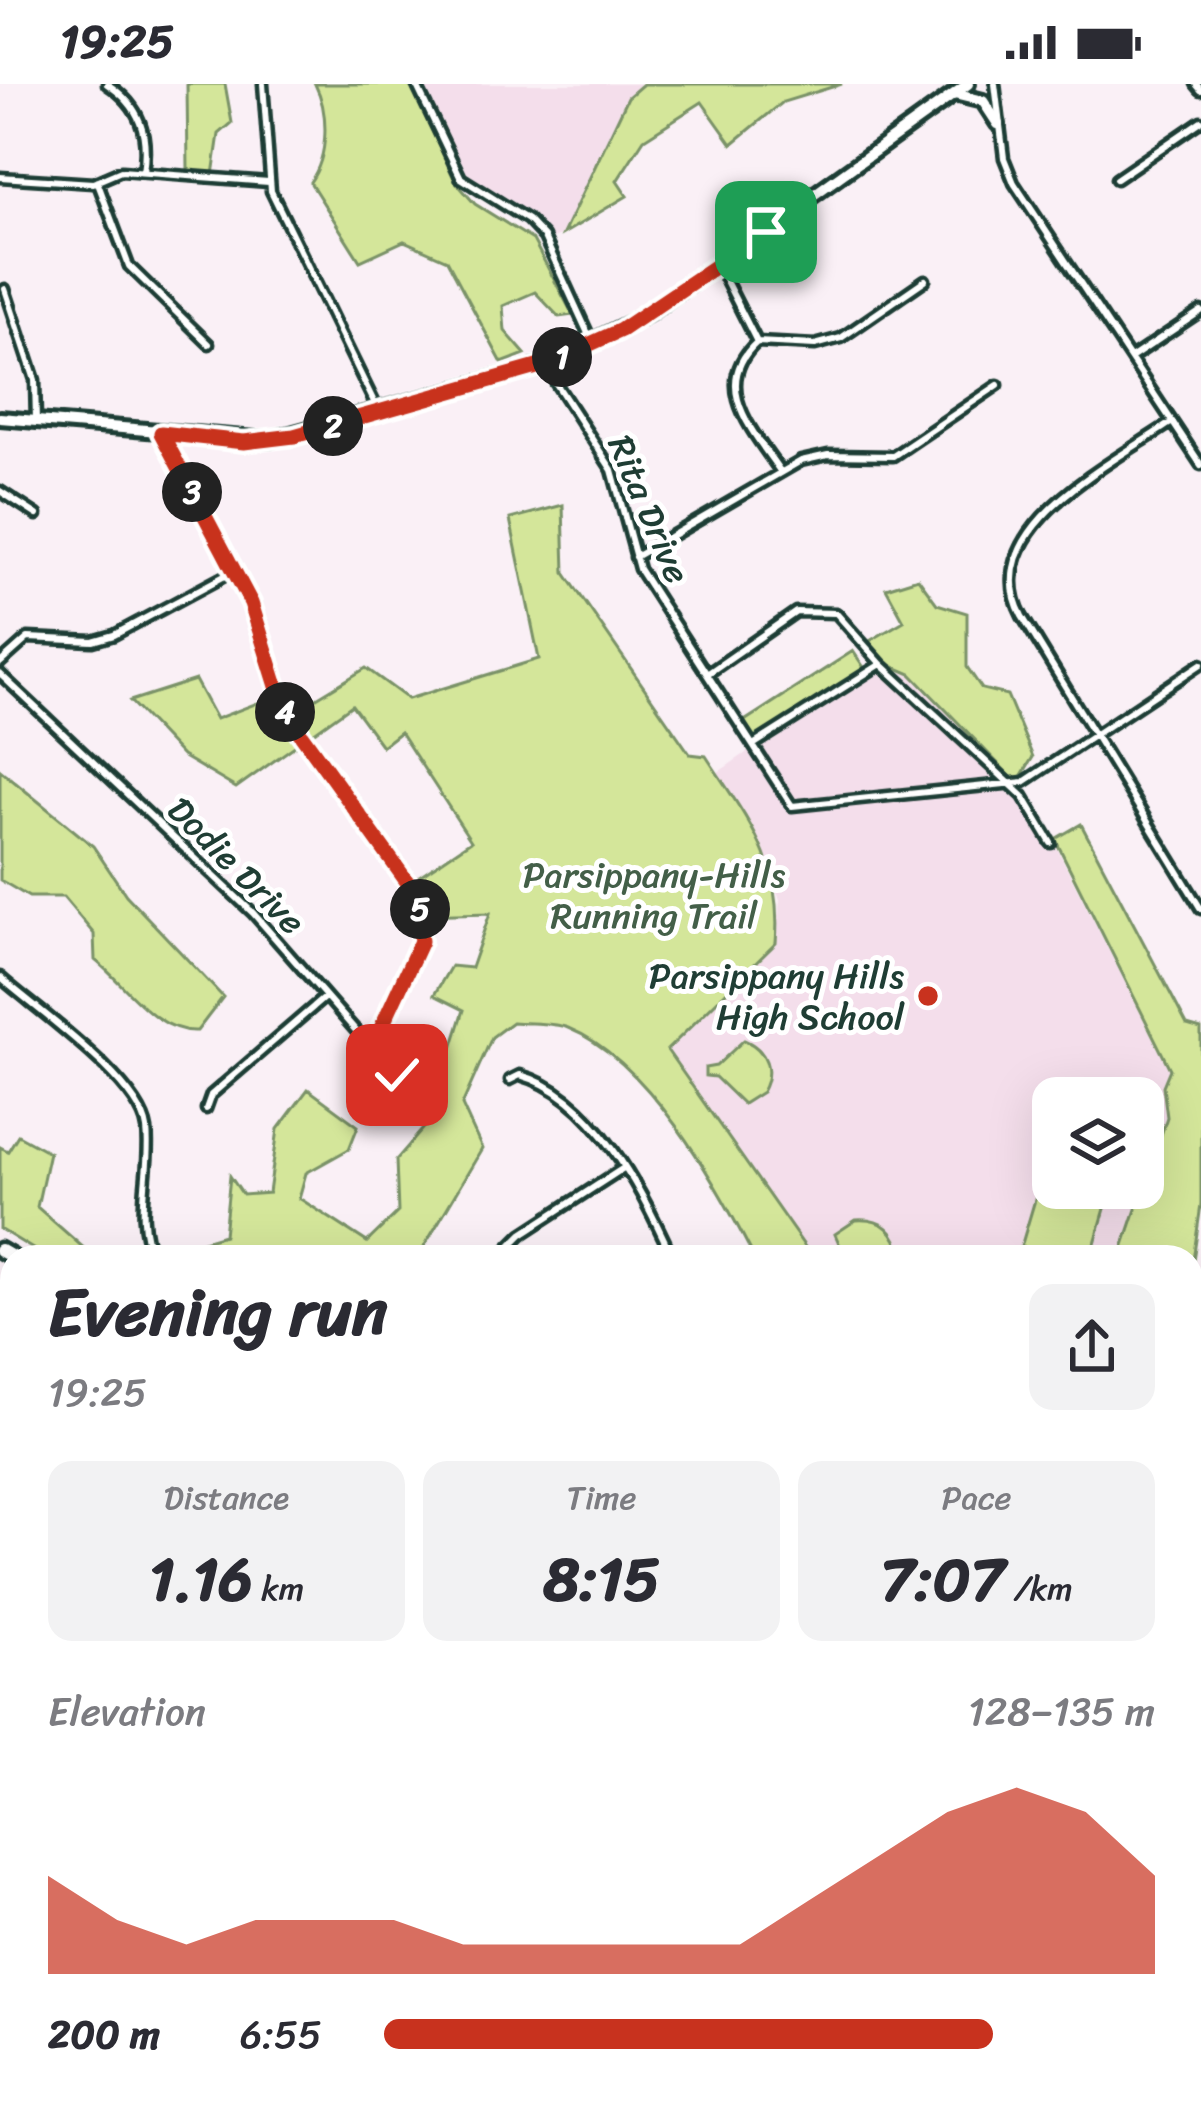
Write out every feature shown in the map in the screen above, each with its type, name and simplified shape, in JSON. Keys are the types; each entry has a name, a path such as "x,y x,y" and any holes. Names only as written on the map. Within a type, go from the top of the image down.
{"main road":[{"path":"0,418 268,440 544,365 648,314 968,84"},
{"path":"954,94 983,100 998,124"}],"street":[{"path":"107,84 139,116 146,142 142,172"},
{"path":"262,84 269,182 380,413"},
{"path":"416,84 461,178 528,220 544,236 592,343"},
{"path":"995,84 998,124 1014,183 1201,465"},
{"path":"1116,179 1201,121"},
{"path":"0,177 97,181 121,171 269,182"},
{"path":"97,181 129,266 209,344"},
{"path":"718,266 758,342"},
{"path":"758,342 815,345 842,338 925,280"},
{"path":"5,290 35,380 36,421"},
{"path":"1131,358 1201,311"},
{"path":"758,342 735,372 735,398 780,472"},
{"name":"Rita Drive","path":"544,365 612,470 635,557 792,806 1010,784"},
{"path":"635,557 780,472 817,456 892,456 998,385"},
{"path":"1172,422 1043,513 1022,538 1014,565 1017,606 1201,909"},
{"path":"161,433 257,618 278,699 401,870 421,913 417,953 371,1050"},
{"path":"0,491 37,515"},
{"path":"0,663 28,638 93,641 114,635 234,572"},
{"path":"707,674 808,608 836,614 881,664 1010,784 1051,843"},
{"path":"753,746 881,664"},
{"path":"1010,784 1024,782 1201,664"},
{"name":"Dodie Drive","path":"0,674 253,914 371,1050 404,1079 422,1087 432,1080"},
{"path":"0,977 125,1088 142,1111 148,1148 143,1222 150,1245"},
{"path":"206,1108 211,1095 325,997"},
{"path":"510,1080 520,1075 558,1093 588,1120 665,1245"},
{"path":"511,1245 622,1169"}],"shaded area":[{"path":"424,84 643,84 628,97 563,234 553,238 465,176"},
{"name":"Parsippany Hills High School","path":"873,666 911,674 1028,791 1184,1099 1164,1166 1164,1077 1032,1077 1032,1209 1151,1209 1141,1245 765,1245 667,1050 776,942 780,899 717,773"}],"green space":[{"path":"187,84 225,84 232,123 219,134 213,175 188,170"},
{"path":"315,84 411,84 455,181 475,204 533,240 573,315 559,317 535,292 503,306 505,331 525,354 502,363 447,260 404,241 360,261 310,182 321,160 325,134"},
{"path":"643,84 842,84 783,102 732,144 702,102 644,139 617,181 627,196 563,234 628,97"},
{"name":"Parsippany-Hills Running Trail","path":"563,505 565,573 690,754 706,756 748,822 768,865 777,914 776,943 667,1050 804,1245 748,1245 677,1127 652,1095 597,1044 568,1028 512,1022 492,1037 462,1105 482,1149 425,1245 190,1245 224,1235 230,1176 243,1195 269,1193 278,1129 308,1089 358,1126 349,1149 306,1173 299,1198 367,1242 398,1212 396,1160 429,1122 464,1010 434,995 451,966 471,968 490,913 420,915 409,883 471,841 400,732 382,746 352,705 236,788 182,756 130,701 195,680 216,719 276,696 287,716 366,668 408,699 539,659 510,519"},
{"path":"918,578 937,604 967,613 967,667 982,689 1007,695 1033,757 1017,783 911,674 885,663 868,642 904,621 886,588"},
{"path":"853,651 865,669 755,740 743,722"},
{"path":"0,770 93,846 126,895 223,997 197,1031 182,1030 155,1016 95,960 94,934 63,897 29,897 0,880"},
{"path":"1081,824 1187,1025 1201,1029 1201,1205 1195,1245 1124,1245 1136,1209 1164,1209 1164,1084 1170,1069 1055,839"},
{"path":"744,1040 763,1055 768,1069 762,1092 743,1104 715,1077 705,1076 705,1068 716,1066"},
{"path":"18,1135 49,1152 37,1207 80,1245 26,1245 0,1229 0,1147 8,1151"},
{"path":"1032,1209 1105,1209 1094,1245 1022,1245"},
{"path":"856,1220 874,1221 887,1228 897,1245 840,1245 835,1234"}],"place":[{"name":"Parsippany Hills High School","path":"928,996"}],"route":[{"path":"397,1075 371,1050 421,941 421,913 413,890 285,712 251,603 161,433 244,442 294,436 544,365 648,314 766,232"}]}
